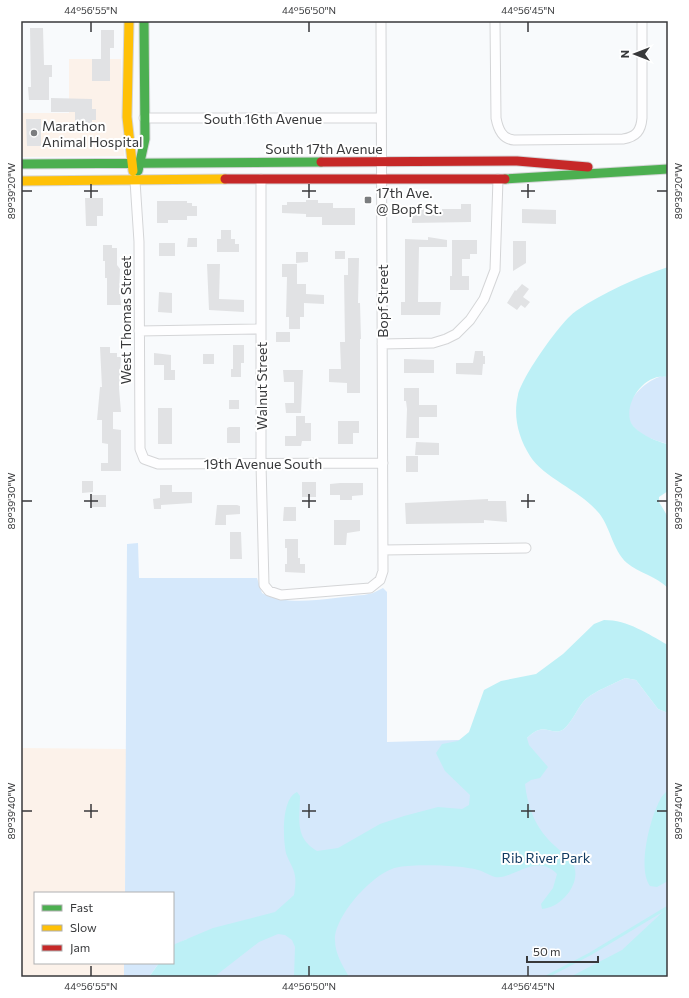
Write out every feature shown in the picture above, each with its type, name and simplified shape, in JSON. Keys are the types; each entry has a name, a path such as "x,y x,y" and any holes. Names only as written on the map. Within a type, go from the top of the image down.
{"main road":[{"name":"West Thomas Street","path":"129,21 128,119 136,164 135,181"},
{"name":"West Thomas Street","path":"136,164 144,143 144,21"},
{"name":"South 17th Avenue","path":"21,164 526,161 626,171"},
{"name":"South 17th Avenue","path":"21,182 382,178 498,179 668,169"}],"street":[{"name":"Bopf Street","path":"380,580 383,571 381,21"},
{"path":"494,21 495,108 499,130 509,140 626,139 633,137 638,132 642,118 642,21"},
{"name":"South 16th Avenue","path":"144,118 381,118"},
{"name":"Walnut Street","path":"261,179 261,464 264,585 269,591 281,595 370,588 380,580"},
{"path":"382,344 433,343 446,339 456,334 478,308 484,299 495,270 498,179"},
{"name":"West Thomas Street","path":"135,181 139,236 140,449 144,459"},
{"path":"139,331 261,329"},
{"name":"19th Avenue South","path":"144,459 158,464 383,463"},
{"path":"383,550 526,548"}],"shaded area":[{"path":"69,59 121,59 124,156 21,157 21,113 69,113"},
{"path":"668,267 668,377 652,379 645,383 634,396 629,412 630,420 636,429 652,439 668,444 668,491 659,497 659,502 668,517 668,588 658,580 627,563 622,558 605,523 597,511 581,497 553,478 536,464 522,441 516,419 516,411 518,395 526,376 542,350 569,317 587,304 609,292"},
{"path":"604,620 621,622 645,632 668,645 668,713 658,709 636,680 625,678 598,691 584,701 570,723 564,729 555,732 544,729 539,730 527,738 529,745 548,767 540,778 531,780 525,784 528,802 534,818 543,833 573,863 574,866 575,880 568,894 562,900 549,908 542,909 541,904 553,888 557,874 549,868 541,866 525,868 502,877 495,877 470,868 461,867 427,865 399,867 389,870 368,885 348,907 336,930 336,950 349,977 319,977 315,975 313,977 294,977 295,947 292,940 285,935 278,934 259,942 214,977 149,977 158,964 174,964 175,944 213,928 275,912 294,895 295,876 286,853 284,820 288,803 292,796 297,792 300,796 299,820 302,834 310,846 317,851 338,848 380,824 404,816 438,807 462,809 469,805 470,795 445,771 436,753 442,744 458,741 469,732 484,690 501,681 536,674 563,654 594,624"},
{"path":"21,748 126,749 125,892 34,892 34,964 124,964 124,977 21,977"},
{"path":"668,790 668,881 657,887 650,886 646,878 645,868 646,843 656,808 661,798"},
{"path":"668,907 668,977 570,977 622,950"}],"green space":[{"path":"662,376 668,377 668,444 653,440 635,429 629,417 628,410 635,395 641,388"},
{"name":"Rib River Park","path":"138,543 139,578 257,578 262,593 285,600 298,601 364,595 373,593 383,588 387,592 387,742 527,738 539,730 544,729 555,732 564,729 567,726 584,701 592,694 625,678 636,680 658,709 668,713 668,977 187,977 187,939 174,946 174,892 125,892 127,544"},
{"path":"124,964 158,964 149,977 124,977"}],"building":[{"path":"30,28 43,28 44,65 52,65 52,77 49,77 49,100 29,100 28,87 31,87"},
{"path":"101,30 114,30 114,48 110,48 110,81 92,81 92,59 101,59"},
{"path":"51,98 92,99 92,109 96,109 96,120 92,120 92,132 75,132 75,112 51,112"},
{"name":"Marathon Animal Hospital","path":"26,119 41,119 41,146 27,146"},
{"path":"85,198 103,198 103,216 97,216 97,226 86,226"},
{"path":"306,200 318,200 318,203 333,203 333,208 355,208 355,225 322,225 322,217 306,217 306,214 282,213 282,205 287,205 287,202 306,202"},
{"path":"157,201 187,201 187,203 192,203 192,206 197,206 197,216 187,216 187,220 168,220 168,223 157,223"},
{"path":"461,204 471,204 471,222 412,223 412,206 424,206 424,211 442,211 442,209 461,209"},
{"path":"522,209 556,210 556,224 522,223"},
{"path":"221,230 231,230 231,239 235,239 235,244 239,244 239,252 217,252 217,239 221,239"},
{"path":"428,237 447,240 447,247 419,247 418,302 441,302 440,315 401,315 401,302 405,302 405,239 428,240"},
{"path":"188,238 197,238 197,247 187,247"},
{"path":"452,240 477,240 477,254 470,254 470,259 462,259 462,276 469,276 469,290 450,290 450,276 452,276"},
{"path":"513,241 526,241 526,263 513,271"},
{"path":"159,243 175,243 175,256 159,256"},
{"path":"103,245 112,245 112,248 117,248 117,265 120,269 119,294 121,305 107,305 107,278 105,278"},
{"path":"335,251 345,251 345,259 335,259"},
{"path":"296,252 308,252 308,262 296,263"},
{"path":"348,258 359,258 358,303 360,303 361,339 360,393 347,393 347,383 329,382 329,369 341,369 340,342 345,342 344,275 348,275"},
{"path":"207,264 220,264 219,299 244,300 244,312 209,310"},
{"path":"282,264 297,264 297,284 306,284 306,294 324,295 324,304 304,303 304,317 300,317 300,329 289,329 289,317 286,317 287,277 282,277"},
{"path":"522,284 529,289 523,297 530,302 525,308 521,305 517,310 507,303 515,290 516,291"},
{"path":"159,292 172,293 172,313 158,312"},
{"path":"276,332 290,332 290,342 276,342"},
{"path":"233,345 244,345 244,363 241,363 241,377 231,377 231,369 233,369"},
{"path":"100,347 110,347 110,353 117,353 117,357 121,357 119,388 121,412 113,412 113,429 121,430 121,471 101,471 101,463 108,463 108,444 102,443 102,420 97,420 100,387 102,387"},
{"path":"475,351 483,351 483,356 485,356 485,364 483,364 482,375 456,374 456,363 473,363"},
{"path":"154,353 171,355 171,370 175,370 175,380 164,380 164,365 154,365"},
{"path":"203,354 214,354 214,364 203,364"},
{"path":"404,359 434,360 434,373 404,373"},
{"path":"283,370 303,370 301,413 286,413 285,403 294,403 294,382 284,382"},
{"path":"404,388 419,388 419,405 437,405 437,417 419,417 419,438 406,438 407,409 406,401 404,401"},
{"path":"229,400 239,400 239,409 229,409"},
{"path":"158,408 172,408 172,444 158,444"},
{"path":"296,416 305,416 305,423 311,423 311,441 302,441 301,446 285,446 285,436 296,436"},
{"path":"338,421 359,421 359,433 353,433 353,444 338,444"},
{"path":"240,427 240,443 227,443 227,428"},
{"path":"416,442 439,443 439,455 415,455"},
{"path":"406,456 418,456 418,472 406,472"},
{"path":"82,481 93,481 93,492 82,493"},
{"path":"302,482 316,482 316,497 302,497"},
{"path":"363,483 363,495 352,496 352,500 340,500 340,495 330,495 330,484"},
{"path":"160,485 172,485 172,492 192,492 192,503 161,505 161,509 154,509 153,499 160,498"},
{"path":"92,495 106,495 106,507 92,507"},
{"path":"488,499 488,501 506,501 507,522 484,520 484,523 406,524 405,503"},
{"path":"217,505 240,506 240,514 226,515 226,525 215,525"},
{"path":"284,507 296,507 296,521 283,521"},
{"path":"334,520 360,520 360,531 347,533 346,545 334,545"},
{"path":"230,532 241,532 242,559 230,559"},
{"path":"285,539 298,539 298,558 300,558 300,564 305,564 305,573 285,572 285,564 287,564 287,548 285,548"}],"waterway":[{"path":"546,977 590,954 668,907"}],"traffic: fast":[{"path":"138,171 145,139 144,21"},
{"path":"21,164 321,162"},
{"path":"505,179 668,169"}],"traffic: slow":[{"path":"129,21 127,117 133,171"},
{"path":"21,181 225,179"}],"traffic: jam":[{"path":"321,162 517,161 588,167"},
{"path":"225,179 505,179"}],"place":[{"name":"Marathon Animal Hospital","path":"34,133"},
{"name":"17th Ave. @ Bopf St.","path":"368,200"}]}
